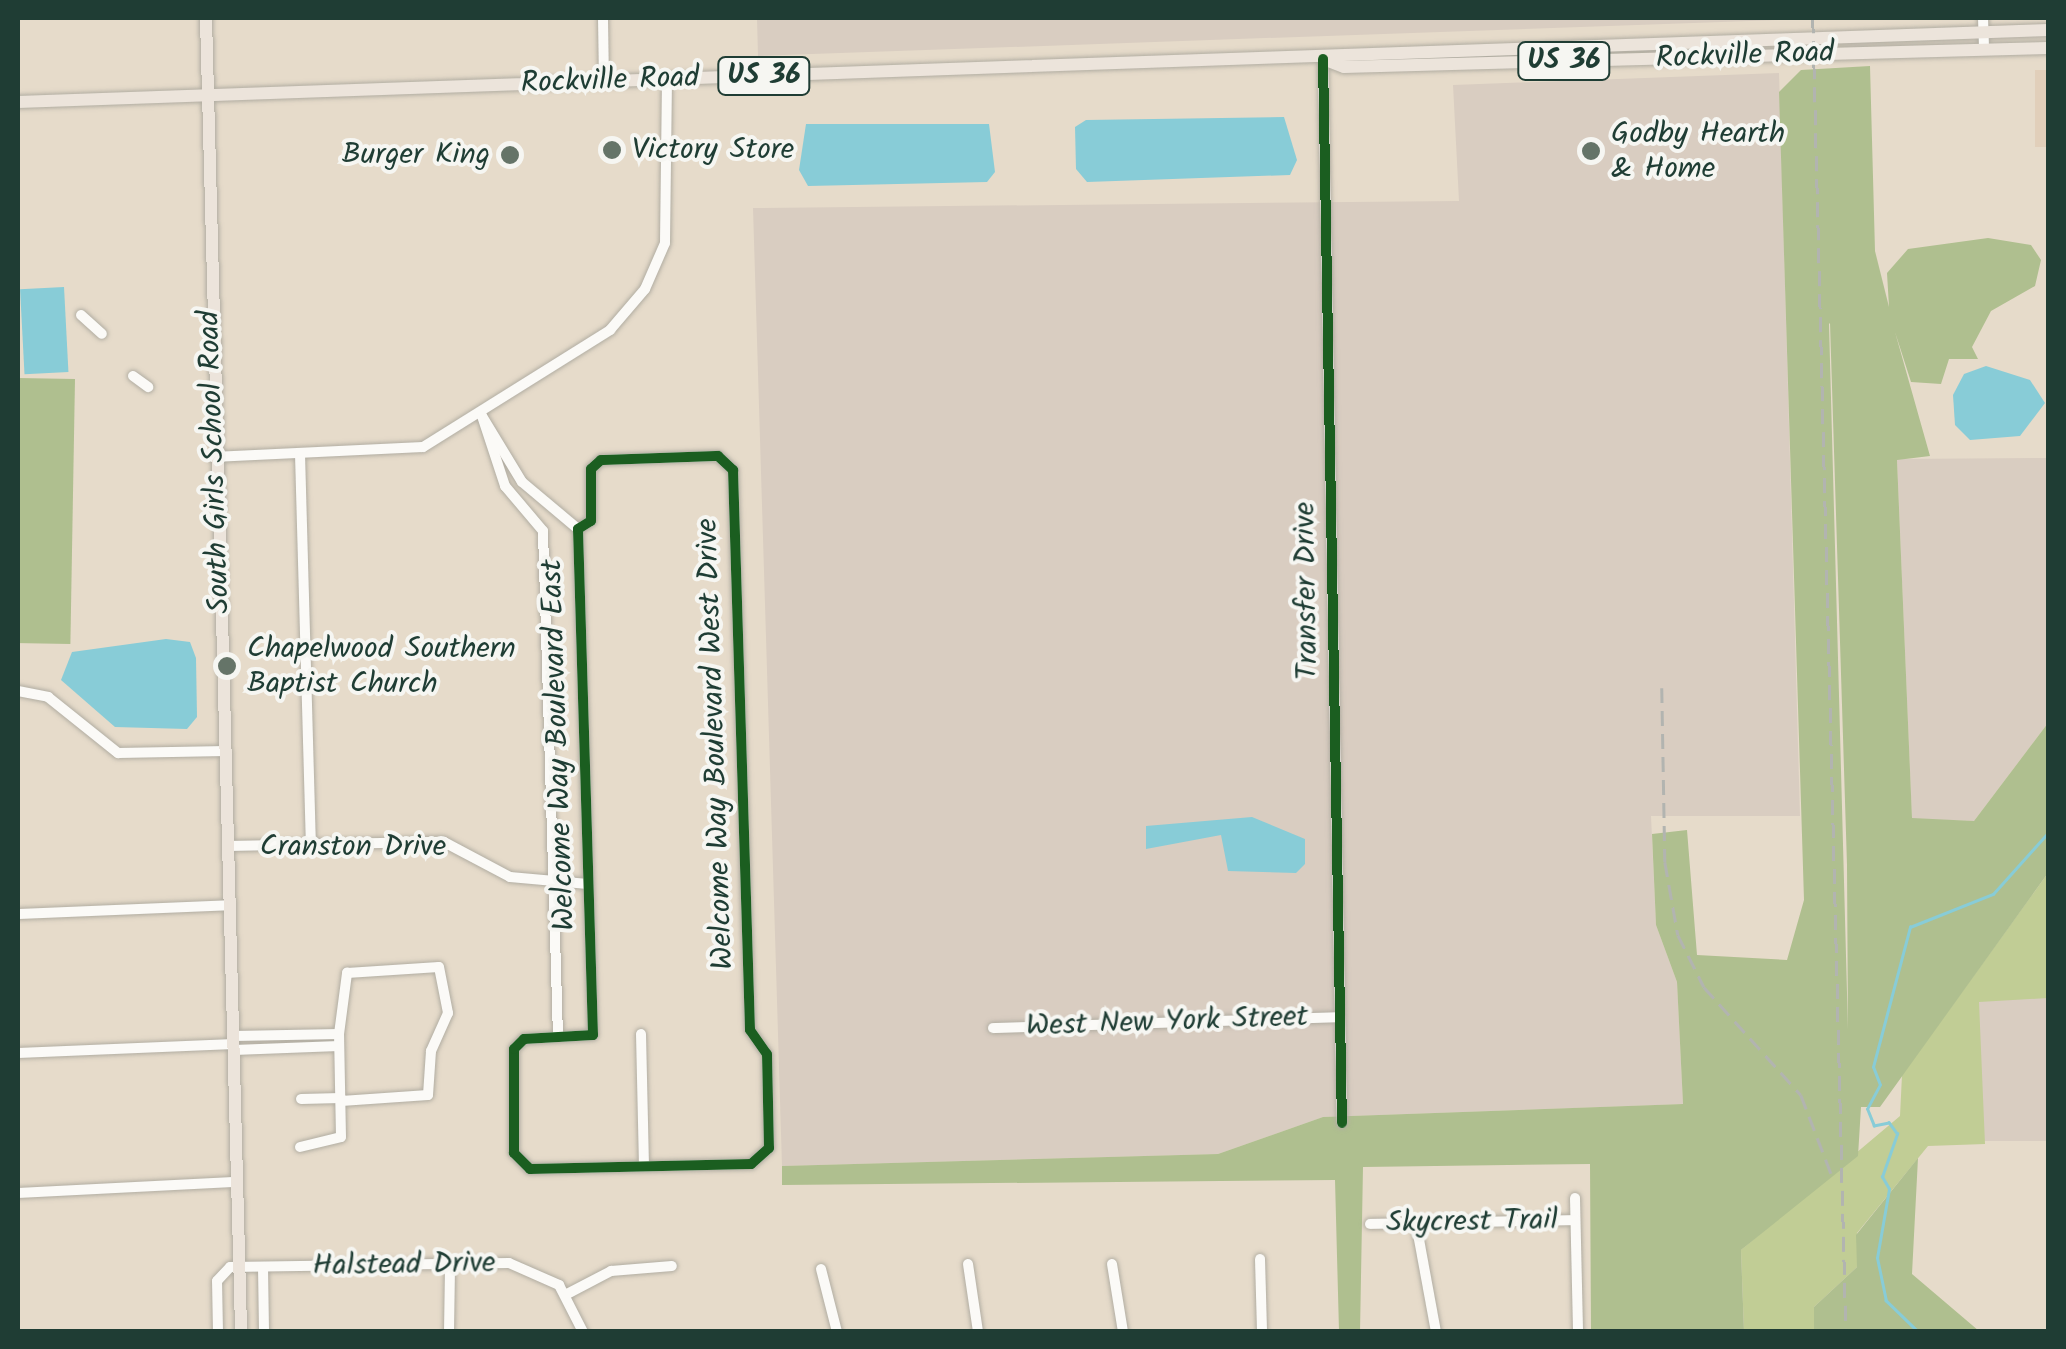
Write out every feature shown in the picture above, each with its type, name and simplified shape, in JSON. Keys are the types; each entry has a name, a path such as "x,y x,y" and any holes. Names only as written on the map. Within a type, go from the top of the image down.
{"main road":[{"name":"South Girls School Road","path":"206,18 204,94 213,457 226,750 241,1332"},
{"name":"Rockville Road","path":"18,102 1323,59 1343,50 1984,25 2048,30"},
{"name":"Rockville Road","path":"1323,59 1344,67 2048,48"}],"street":[{"path":"603,18 604,81"},
{"path":"1984,25 1984,49"},
{"name":"Transfer Drive","path":"1323,59 1342,1123"},
{"path":"213,457 424,447 482,416 610,330 652,278 670,218 667,79"},
{"path":"81,314 102,334"},
{"path":"133,376 148,386"},
{"path":"482,416 522,482 578,529"},
{"path":"482,416 505,486 543,531 558,1036 537,1037 512,1057 519,1163 644,1166 641,1034"},
{"path":"300,454 311,844"},
{"name":"Welcome Way Boulevard East","path":"558,1036 593,1035 578,529 591,522 594,464 726,458"},
{"name":"Welcome Way Boulevard West Drive","path":"644,1166 764,1156 767,1054 750,1030 726,458"},
{"path":"18,691 48,697 118,753 226,750"},
{"name":"Cranston Drive","path":"228,846 444,842 510,877 553,885 588,884"},
{"path":"18,914 230,906"},
{"path":"300,1099 340,1099 428,1095 431,1051 448,1013 439,967 353,968 338,1034 340,1099 338,1142 300,1147"},
{"name":"West New York Street","path":"993,1028 1340,1017"},
{"path":"18,1054 338,1034"},
{"path":"234,1043 339,1046"},
{"path":"18,1193 238,1182"},
{"path":"1574,1198 1578,1332"},
{"name":"Skycrest Trail","path":"1370,1224 1575,1220"},
{"path":"1416,1223 1436,1332"},
{"path":"1260,1259 1262,1332"},
{"path":"450,1264 450,1332"},
{"path":"968,1264 978,1332"},
{"path":"1112,1264 1123,1332"},
{"name":"Halstead Drive","path":"240,1267 522,1265 567,1294"},
{"path":"584,1332 567,1294 611,1271 672,1266"},
{"path":"218,1332 217,1279 240,1267"},
{"path":"263,1267 264,1332"},
{"path":"821,1269 837,1332"}],"shaded area":[{"path":"757,18 1778,18 1778,20 758,56"},
{"path":"2035,70 2048,70 2048,147 2035,147"},
{"path":"1779,73 1800,816 1651,816 1656,925 1677,982 1683,1104 1323,1117 1218,1154 782,1166 753,208 1459,201 1453,85"},
{"path":"2048,458 2048,723 1974,821 1912,819 1897,459"},
{"path":"1979,998 2048,998 2048,1141 1979,1141"}],"green space":[{"path":"1870,66 1875,251 1889,307 1887,273 1908,249 1988,238 2031,245 2041,260 2035,286 1991,311 1972,347 1978,359 1949,359 1941,384 1911,382 1895,332 1930,456 1897,460 1912,818 1974,821 2048,723 2048,873 1880,1107 1861,1107 1858,1156 1741,1250 1744,1331 1591,1331 1590,1164 1363,1167 1360,1332 1339,1331 1335,1180 782,1185 782,1166 1218,1154 1323,1117 1683,1104 1677,982 1656,925 1652,834 1687,830 1697,955 1787,960 1804,900 1779,92 1801,70","holes":["1830,323 1847,865 1848,1030"]},
{"path":"18,378 75,379 70,644 18,643"},
{"path":"2048,873 2048,998 1979,1002 1985,1144 1928,1146 1857,1233 1857,1267 1814,1307 1814,1331 1744,1331 1741,1250 1900,1116 1902,1075"},
{"path":"1918,1158 1912,1274 1979,1331 1814,1331 1814,1307 1857,1267 1856,1235"}],"water":[{"path":"1284,117 1297,160 1290,175 1087,182 1076,169 1075,127 1086,120"},
{"path":"806,124 989,124 995,172 987,182 808,186 799,170"},
{"path":"64,287 68,372 25,374 20,289"},
{"path":"1986,366 2030,380 2045,403 2020,436 1970,440 1955,425 1953,395 1964,374"},
{"path":"166,639 190,642 196,658 197,717 187,729 115,727 61,680 72,652"},
{"path":"1252,817 1305,839 1305,864 1296,873 1228,871 1221,835 1146,849 1146,826"}],"waterway":[{"path":"1918,1332 1886,1301 1877,1258 1889,1189 1882,1177 1897,1134 1889,1123 1874,1126 1867,1109 1880,1085 1873,1067 1910,927 1993,894 2048,833"}],"railway":[{"path":"1813,18 1846,1332"},
{"path":"1662,688 1665,862 1678,935 1704,987 1801,1095 1831,1173"}],"cycle path":[{"path":"1323,59 1342,1123"},
{"path":"718,456 733,470 750,1030 767,1054 769,1148 751,1164 530,1169 514,1153 514,1049 524,1039 593,1035 578,529 591,521 591,469 601,460 718,456"}],"place":[{"name":"Victory Store","path":"612,150"},
{"name":"Godby Hearth & Home","path":"1591,151"},
{"name":"Burger King","path":"510,155"},
{"name":"Chapelwood Southern Baptist Church","path":"227,666"}]}
